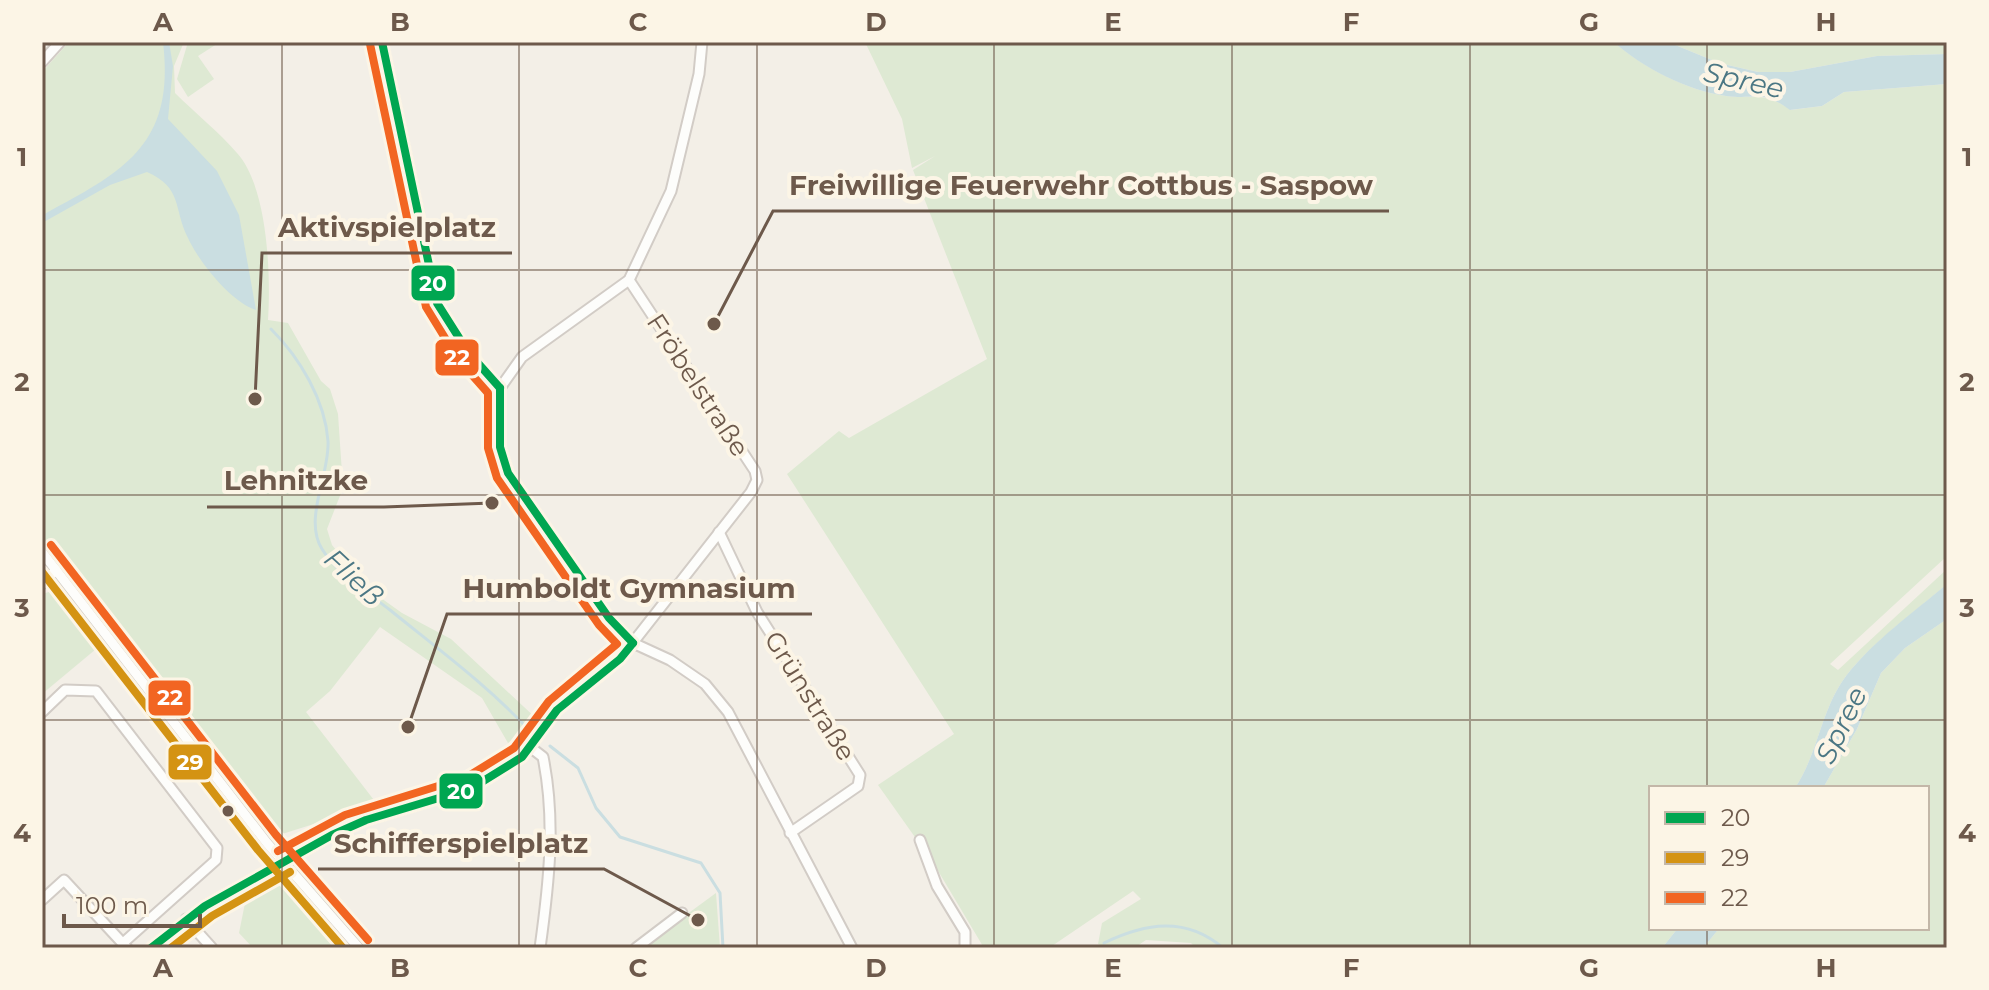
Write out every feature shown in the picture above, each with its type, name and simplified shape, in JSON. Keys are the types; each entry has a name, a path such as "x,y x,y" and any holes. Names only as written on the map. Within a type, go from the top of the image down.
{"street":[{"path":"42,62 60,42"},
{"path":"382,42 437,303 468,352 500,388"},
{"path":"702,42 699,74 671,191 629,280 522,357 500,388 500,447 508,473 609,618 633,643 670,660 705,684 737,725 852,948"},
{"name":"Fröbelstraße","path":"151,948 186,919 350,826 472,788 522,757 557,710 620,659 751,492 757,480 755,471 629,280"},
{"name":"Grünstraße","path":"719,532 757,612 860,775 858,786 790,833"},
{"path":"42,552 237,804 359,948"},
{"path":"42,584 56,570"},
{"path":"42,712 65,690 96,691 218,851 216,860 125,946 64,880 42,900"},
{"path":"530,747 543,757 552,803 549,888 540,948"},
{"path":"920,840 937,886 965,932 965,948"},
{"path":"636,948 682,913"},
{"path":"186,919 212,948"}],"green space":[{"path":"69,42 184,42 174,66 175,93 237,153 255,187 268,257 268,320 288,323 321,381 330,389 338,414 343,488 327,529 332,545 367,588 402,613 451,639 539,721 508,743 482,698 380,627 330,691 306,712 377,804 279,835 241,785 219,771 42,540 42,72"},
{"path":"188,42 220,42 198,56 214,79 188,97 177,79"},
{"path":"865,42 1614,42 1652,69 1696,89 1726,96 1765,98 1791,110 1822,106 1844,92 1947,84 1947,556 1830,664 1838,670 1947,569 1947,584 1881,639 1846,676 1831,703 1796,786 1649,786 1649,930 1676,930 1662,948 1196,948 1191,943 1146,940 1134,948 1108,948 1098,944 1102,923 1141,899 1133,891 1049,948 984,948 934,864 878,785 954,734 787,474 839,431 849,438 987,359 913,170 935,156 912,168 902,119"},
{"path":"1668,42 1947,42 1947,54 1877,56 1790,72 1758,72 1719,63"},
{"path":"52,591 68,598 102,644 42,694 42,594"},
{"path":"1947,619 1947,948 1703,948 1721,930 1929,930 1929,786 1824,786 1857,729 1881,673 1905,648"},
{"path":"358,818 294,851 283,850 275,842"},
{"path":"274,881 293,893 321,930 341,948 253,948 239,933 246,898"},
{"path":"716,893 720,948 641,948"}],"water":[{"path":"163,42 169,42 173,66 168,119 217,171 239,215 256,310 236,299 208,269 188,238 172,192 147,172 110,185 42,223 42,216 101,182 139,149 152,129 161,105 165,77"},
{"name":"Spree","path":"1614,42 1668,42 1719,63 1758,72 1790,72 1877,56 1947,54 1947,84 1844,92 1822,106 1790,110 1765,97 1726,96 1696,89 1651,69"},
{"name":"Spree","path":"1947,584 1947,619 1905,648 1881,673 1857,729 1824,786 1796,786 1838,689 1857,663"},
{"path":"1676,930 1725,930 1717,931 1703,948 1662,948"}],"waterway":[{"name":"Fließ","path":"271,329 292,353 309,380 326,426 328,454 315,524 322,549 344,575 462,668 529,730"},
{"name":"Fließ","path":"550,746 578,768 596,808 620,837 701,863 720,893 723,948"},
{"path":"1104,943 1135,931 1165,926 1195,931 1223,948"}],"transit line":[{"name":"20","path":"382,42 437,303 468,352 500,388"},
{"name":"22","path":"278,851 345,815 467,777 514,748 549,701 617,644 599,625 497,478 488,448 488,393 458,359 426,307 370,44"},
{"name":"20","path":"500,388 500,447 508,473 609,618 633,643"},
{"name":"22","path":"51,545 276,835 368,940"},
{"name":"29","path":"42,572 258,850 343,948"},
{"name":"20","path":"151,948 205,906 332,835 366,820 472,788 522,757 557,710 620,659 633,643"},
{"name":"29","path":"171,948 212,916 290,872"}],"place":[{"name":"Freiwillige Feuerwehr Cottbus - Saspow","path":"714,324"},
{"name":"Aktivspielplatz","path":"255,399"},
{"name":"Lehnitzke","path":"492,503"},
{"name":"Humboldt Gymnasium","path":"408,727"},
{"name":"Schifferspielplatz","path":"698,920"}]}
